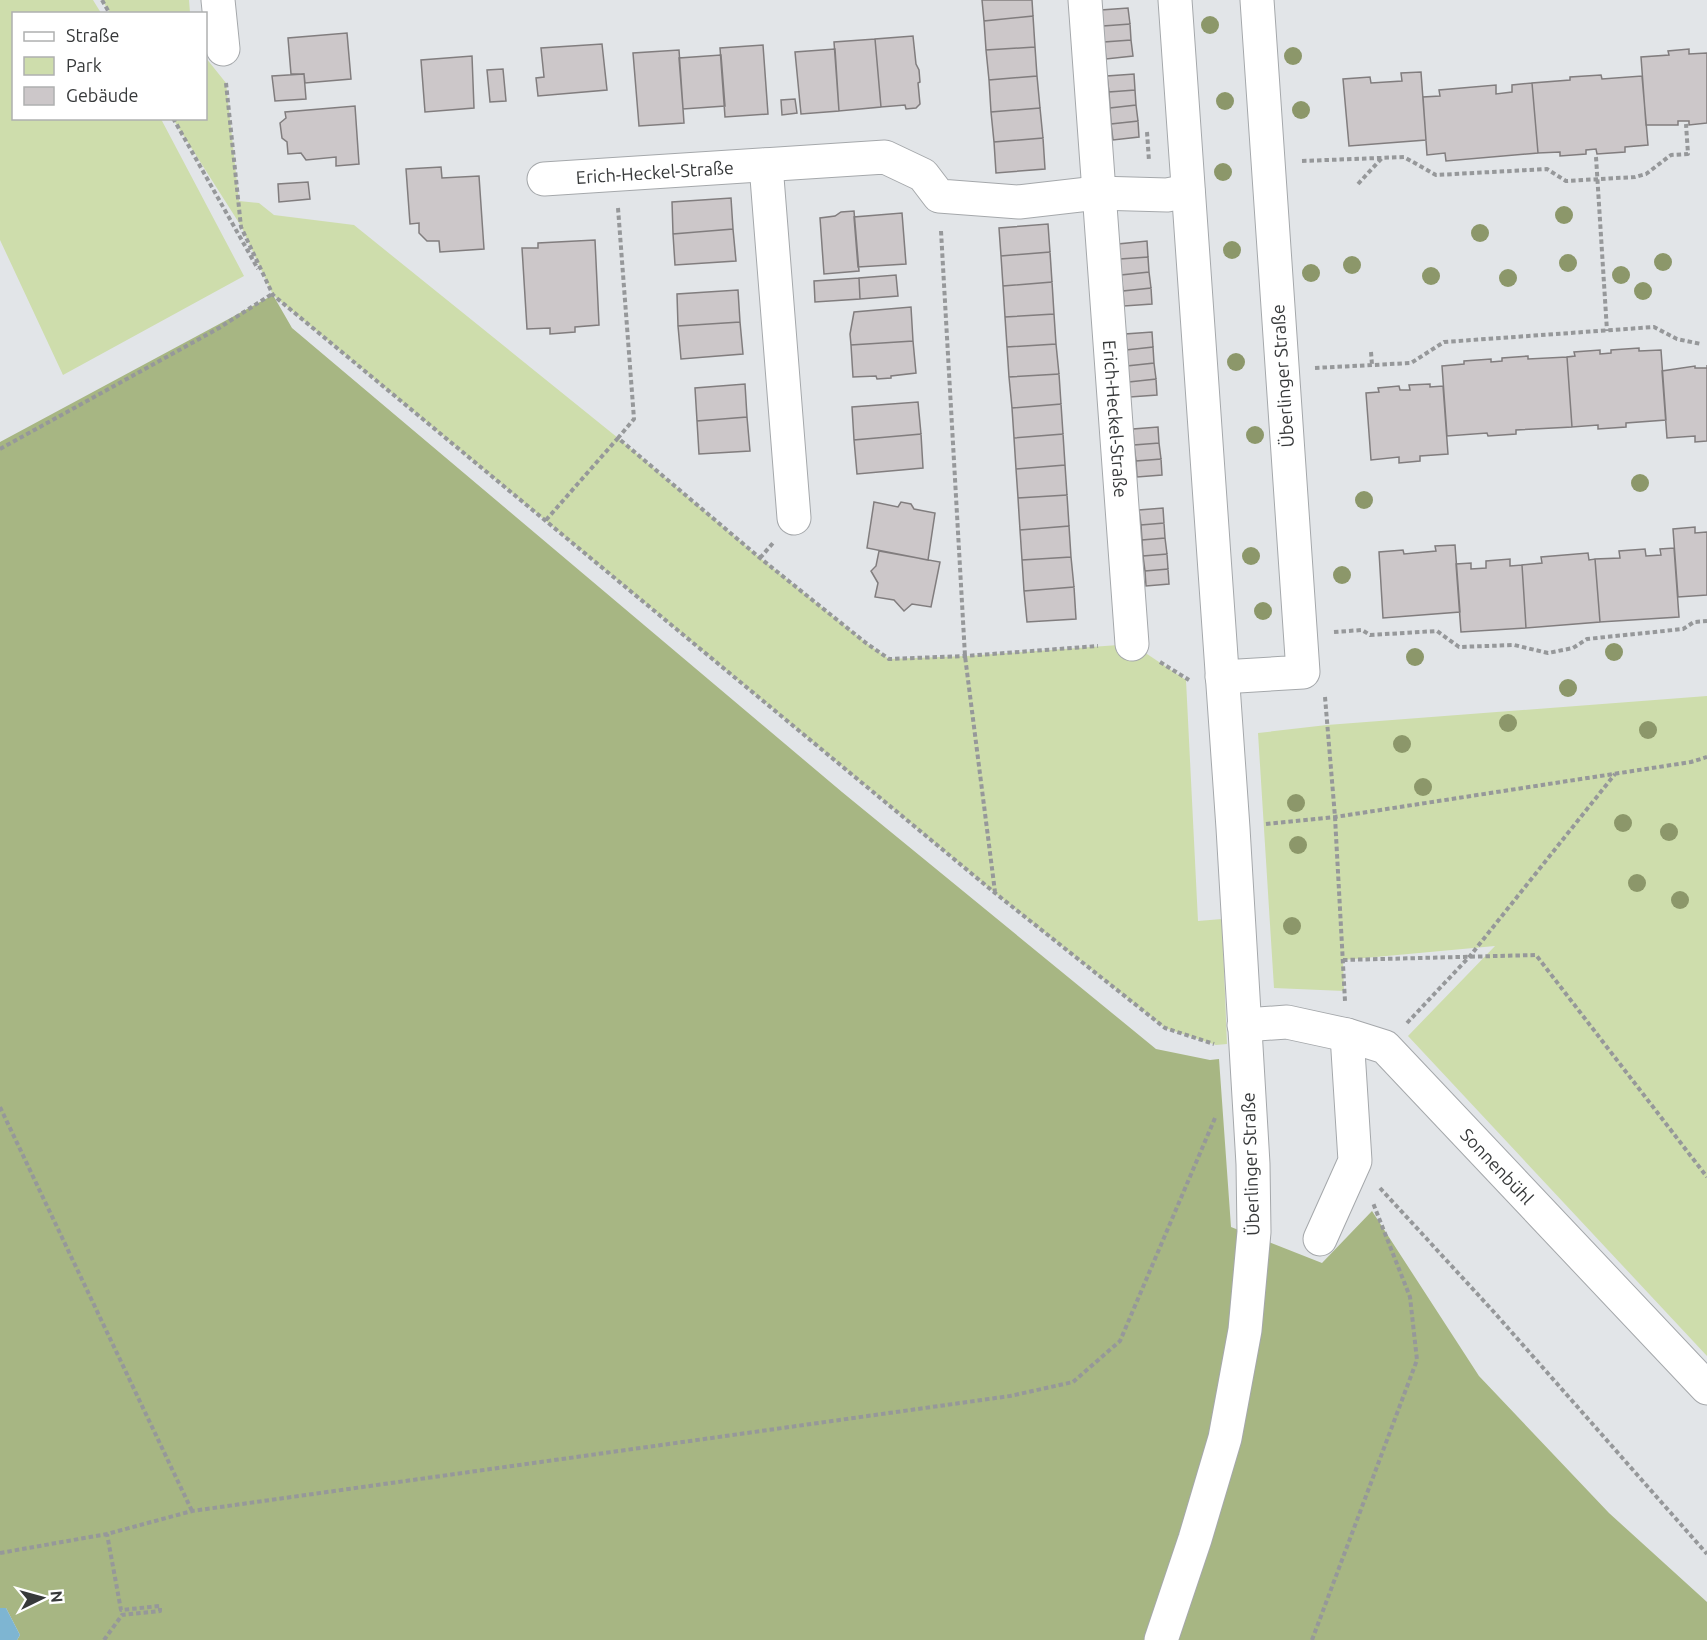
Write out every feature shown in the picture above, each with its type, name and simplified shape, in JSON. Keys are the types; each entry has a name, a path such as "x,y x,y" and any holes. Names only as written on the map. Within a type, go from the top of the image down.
{"street":[{"path":"218,0 223,49"},
{"name":"Erich-Heckel-Straße","path":"1085,0 1132,644"},
{"name":"Überlinger Straße","path":"1161,1640 1195,1539 1225,1438 1245,1330 1254,1232 1253,1164 1233,828 1175,0"},
{"name":"Überlinger Straße","path":"1257,0 1281,369 1314,681"},
{"name":"Erich-Heckel-Straße","path":"544,179 885,157 923,175 939,196"},
{"path":"766,165 794,518"},
{"path":"939,196 1019,202 1098,193 1167,195 1188,191"},
{"path":"1222,677 1314,681"},
{"name":"Sonnenbühl","path":"1245,1034 1287,1022 1347,1035 1385,1047 1707,1388"},
{"path":"1320,1239 1355,1161 1347,1035"}],"path":[{"path":"223,49 241,226 273,295"},
{"path":"174,120 273,295 995,893 1165,1028 1216,1045 1245,1034"},
{"path":"1268,162 1404,157 1436,175 1547,169 1566,182 1635,177 1646,174 1671,155 1688,154 1686,124"},
{"path":"1596,157 1607,331"},
{"path":"1358,184 1382,158"},
{"path":"546,520 634,419 615,174"},
{"path":"939,196 966,656 995,893"},
{"path":"0,448 219,328 273,295"},
{"path":"1281,369 1411,363 1444,342 1653,327 1677,339 1701,344"},
{"path":"1371,352 1372,365"},
{"path":"618,438 769,565 866,644 889,659 1132,644 1186,680 1222,677"},
{"path":"1331,632 1362,630 1370,635 1437,631 1459,647 1514,645 1548,653 1573,648 1587,639 1683,629 1694,622 1707,621"},
{"path":"1314,681 1335,817 1347,1035"},
{"path":"1233,828 1335,817 1691,762 1707,757"},
{"path":"1385,1047 1470,956 1616,773"},
{"path":"1343,960 1536,955 1707,1177"},
{"path":"0,1107 192,1511"},
{"path":"0,1553 107,1534 192,1511 1010,1396 1073,1382 1120,1341 1219,1108"},
{"path":"1355,1161 1493,1311 1707,1554"},
{"path":"1312,1640 1417,1360 1410,1297 1355,1161"},
{"path":"104,1640 122,1615 160,1611 160,1606 121,1610 107,1534"}],"green space":[{"path":"0,0 93,0 100,12 12,12 12,120 162,120 244,276 63,375 0,240"},
{"path":"102,0 189,0 190,12 109,12"},
{"path":"207,59 226,83 239,201 259,203 274,215 354,225 618,438 760,558 889,659 1132,644 1186,680 1198,921 1222,919 1227,1044 1216,1045 1165,1028 995,893 273,295 241,226 174,120 207,120"},
{"path":"273,295 292,328 842,792 1156,1049 1210,1060 1219,1059 1231,1227 1322,1263 1372,1211 1479,1376 1609,1513 1707,1602 1707,1640 17,1640 20,1635 6,1608 0,1608 0,442"},
{"path":"1707,696 1707,1356 1408,1036 1495,946 1343,960 1344,991 1274,988 1258,733 1327,725"}],"water":[{"path":"0,1608 6,1608 20,1635 17,1640 0,1640"}],"building":[{"path":"982,0 1032,0 1033,16 984,21"},
{"path":"1128,8 1130,24 1103,26 1101,10"},
{"path":"1033,16 1035,47 986,50 984,21"},
{"path":"1130,24 1131,40 1104,42 1103,26"},
{"path":"347,33 351,79 305,83 304,74 291,74 288,38"},
{"path":"913,36 916,64 919,70 920,104 916,108 906,109 905,105 881,107 875,39"},
{"path":"875,39 881,107 839,111 834,42"},
{"path":"1131,40 1133,56 1106,59 1104,42"},
{"path":"602,44 607,90 538,96 536,78 544,77 541,48"},
{"path":"763,45 768,114 725,117 720,48"},
{"path":"1035,47 1037,76 989,80 986,50"},
{"path":"835,49 839,111 801,114 795,52"},
{"path":"1689,49 1689,54 1707,53 1707,123 1689,125 1689,121 1678,121 1678,125 1646,125 1641,57 1669,55 1668,51"},
{"path":"679,50 684,123 639,126 633,53"},
{"path":"721,55 725,106 683,109 679,58"},
{"path":"472,56 474,108 425,112 421,60"},
{"path":"503,69 506,101 490,102 487,70"},
{"path":"1421,72 1426,140 1349,146 1343,79 1370,77 1371,83 1402,81 1401,73"},
{"path":"304,74 306,99 275,101 272,76"},
{"path":"1134,74 1135,90 1109,92 1107,76"},
{"path":"1601,75 1602,79 1642,76 1648,145 1625,147 1625,152 1597,154 1596,149 1586,150 1586,154 1560,156 1560,152 1538,153 1532,83"},
{"path":"1037,76 1040,108 991,112 989,80"},
{"path":"1532,83 1538,153 1446,161 1445,153 1427,155 1423,97 1440,96 1439,90 1496,85 1496,94 1512,92 1512,85"},
{"path":"1135,90 1136,105 1110,108 1109,92"},
{"path":"795,99 797,113 782,115 781,100"},
{"path":"1136,105 1138,121 1111,124 1110,108"},
{"path":"355,106 359,164 336,166 336,157 306,160 301,153 288,154 287,142 282,138 280,123 286,118 285,112"},
{"path":"1040,108 1043,138 994,142 991,112"},
{"path":"1138,121 1139,137 1113,140 1111,124"},
{"path":"1043,138 1045,169 996,173 994,142"},
{"path":"441,167 442,178 479,176 484,249 440,252 439,241 427,241 419,233 419,223 410,224 406,169"},
{"path":"308,182 310,199 279,202 278,184"},
{"path":"731,198 733,229 673,234 672,202"},
{"path":"854,211 859,271 824,274 820,218"},
{"path":"902,213 906,264 858,267 854,217"},
{"path":"1048,224 1050,252 1001,256 999,228"},
{"path":"733,229 736,261 675,265 673,234"},
{"path":"595,240 599,325 575,327 575,332 550,334 550,328 527,329 522,248 538,248 538,243"},
{"path":"1147,241 1148,257 1120,259 1118,244"},
{"path":"1050,252 1052,282 1003,286 1001,256"},
{"path":"1148,257 1149,272 1121,275 1120,259"},
{"path":"1149,272 1151,288 1123,291 1121,275"},
{"path":"896,275 898,296 860,299 859,278"},
{"path":"859,278 860,299 815,302 814,281"},
{"path":"1052,282 1054,314 1005,317 1003,286"},
{"path":"1151,288 1152,304 1124,306 1123,291"},
{"path":"738,290 740,322 678,326 677,294"},
{"path":"911,307 913,341 851,345 850,334 854,312"},
{"path":"1054,314 1056,344 1007,347 1005,317"},
{"path":"740,322 743,354 681,359 678,326"},
{"path":"1152,332 1153,347 1126,350 1125,334"},
{"path":"913,341 916,373 877,379 876,376 853,377 851,345"},
{"path":"1056,344 1059,374 1009,377 1007,347"},
{"path":"1153,347 1154,363 1127,366 1126,350"},
{"path":"1639,348 1639,351 1661,350 1666,420 1626,423 1626,427 1598,429 1598,425 1572,427 1567,357 1575,356 1574,352 1600,350 1600,354 1611,353 1611,350"},
{"path":"1528,356 1528,359 1567,357 1572,427 1516,430 1516,434 1488,436 1487,433 1447,436 1442,366 1464,364 1464,361 1491,359 1491,362 1502,361 1502,358"},
{"path":"1154,363 1156,379 1129,382 1127,366"},
{"path":"1695,366 1695,368 1707,368 1707,441 1695,442 1695,436 1667,438 1662,371"},
{"path":"1059,374 1061,404 1012,408 1009,377"},
{"path":"1156,379 1157,395 1130,397 1129,382"},
{"path":"745,384 747,417 697,421 695,388"},
{"path":"1430,384 1430,387 1443,386 1448,454 1420,456 1420,461 1399,463 1399,457 1371,460 1366,393 1379,392 1378,388 1399,386 1400,390 1410,390 1409,385"},
{"path":"918,402 921,434 854,440 852,407"},
{"path":"1061,404 1063,434 1014,438 1012,408"},
{"path":"747,417 750,451 699,454 697,421"},
{"path":"1158,427 1159,443 1134,445 1133,429"},
{"path":"921,434 923,468 857,474 854,440"},
{"path":"1063,434 1065,465 1016,469 1014,438"},
{"path":"1159,443 1161,459 1136,461 1134,445"},
{"path":"1161,459 1162,475 1137,477 1136,461"},
{"path":"1065,465 1067,495 1018,498 1016,469"},
{"path":"1067,495 1069,526 1020,530 1018,498"},
{"path":"874,502 898,507 901,502 911,504 914,509 935,513 928,560 867,548"},
{"path":"1163,508 1164,523 1141,525 1139,510"},
{"path":"1164,523 1165,538 1142,540 1141,525"},
{"path":"1069,526 1071,557 1022,560 1020,530"},
{"path":"1695,527 1695,533 1707,532 1707,595 1678,597 1673,529"},
{"path":"1165,538 1167,554 1143,556 1142,540"},
{"path":"1455,545 1460,612 1383,618 1379,552 1403,550 1404,554 1436,551 1435,546"},
{"path":"1674,548 1679,617 1600,622 1595,559 1620,558 1619,551 1645,549 1646,556 1661,555 1660,549"},
{"path":"879,551 940,562 931,607 912,604 904,611 894,600 875,597 878,583 871,571 876,566"},
{"path":"1588,553 1589,560 1595,559 1600,622 1526,628 1522,565 1542,563 1541,557"},
{"path":"1167,554 1168,569 1145,571 1143,556"},
{"path":"1071,557 1074,587 1024,591 1022,560"},
{"path":"1510,559 1510,566 1522,565 1526,628 1461,632 1456,564 1471,563 1471,569 1486,568 1486,561"},
{"path":"1168,569 1169,584 1146,586 1145,571"},
{"path":"1074,587 1076,619 1027,622 1024,591"}]}
